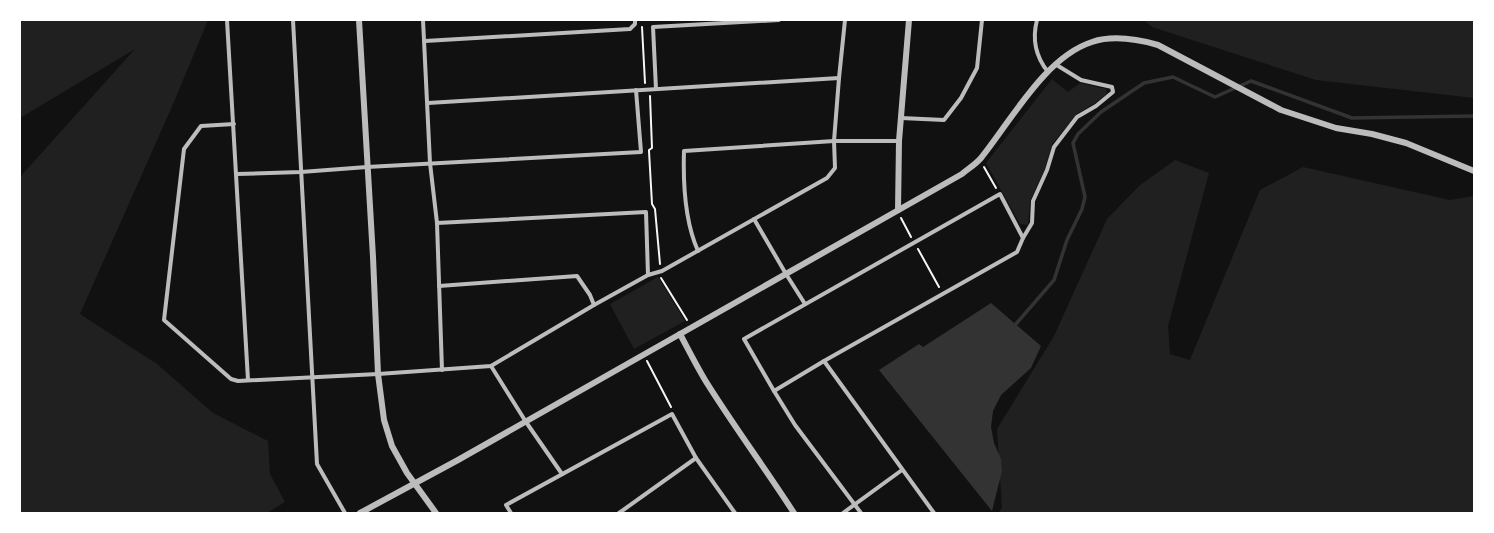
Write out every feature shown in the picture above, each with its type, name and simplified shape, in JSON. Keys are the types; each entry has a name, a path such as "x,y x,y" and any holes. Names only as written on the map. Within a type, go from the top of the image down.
{"street":[{"path":"227,20 248,380"},
{"path":"293,20 300,172 317,464 345,513"},
{"path":"359,20 373,257 378,374 384,420 392,446 414,483 436,513"},
{"path":"423,20 430,163 437,223 442,370"},
{"path":"656,89 653,27 779,20"},
{"path":"234,124 201,126 184,149 164,320 231,379 238,381 378,374 491,366 594,304 648,275 661,271 698,251 827,178 835,168 834,141 845,20"},
{"path":"898,210 899,141 909,20"},
{"path":"901,118 944,120 961,98 977,68 982,20"},
{"path":"1037,20 1035,27 1035,44 1041,64 1048,72"},
{"path":"425,41 630,29 635,22"},
{"path":"360,513 526,422 643,354 962,174 980,159 1040,81 1055,64 1062,58 1091,42 1104,39 1139,40 1158,45 1177,53 1281,110 1336,128 1372,134 1406,143 1474,171"},
{"path":"774,391 824,361 1017,252 1032,223 1033,201 1047,170 1054,147 1077,117 1096,106 1113,92 1112,87 1081,80 1055,64"},
{"path":"428,103 839,78"},
{"path":"236,174 300,172 430,163 641,152 636,90"},
{"path":"698,251 693,239 684,181 684,151 834,141 899,141"},
{"path":"861,513 796,425 774,391 744,339 1000,194 1023,238"},
{"path":"437,223 646,212 648,275"},
{"path":"754,219 805,304"},
{"path":"439,286 576,276 590,295 594,304"},
{"path":"680,334 704,378 738,432 757,456 794,513"},
{"path":"824,361 934,513"},
{"path":"491,366 526,422 562,474"},
{"path":"511,513 506,505 672,414 696,458 733,512"},
{"path":"619,513 696,458"},
{"path":"843,513 902,470"}],"path":[{"path":"635,22 642,24 645,84 650,94 652,148 649,150 652,204 655,208 661,277 688,321"},
{"path":"984,168 995,186"},
{"path":"901,218 943,294"},
{"path":"643,354 671,407 672,414"}],"shaded area":[{"path":"20,20 208,20 174,102 80,314 157,364 213,413 268,441 270,474 285,502 267,513 20,513 20,177 135,49 20,118"},
{"path":"1144,20 1474,20 1474,98 1316,80 1152,27"},
{"path":"1052,79 1068,92 1080,83 1106,89 1107,94 1077,114 1052,144 1045,168 1030,201 1028,225 1020,224 986,163"},
{"path":"1175,160 1209,173 1168,326 1170,354 1190,360 1260,190 1303,167 1450,200 1474,196 1474,513 999,513 1002,507 997,429 1054,336 1107,219 1139,186"},
{"path":"658,277 685,321 634,349 610,304"},
{"path":"991,303 1041,346 1031,368 1001,395 993,411 991,427 994,443 1001,459 1002,471 992,511 879,370 919,344 923,347"}],"waterway":[{"path":"1015,325 1054,280 1067,240 1082,209 1085,197 1073,143 1078,134 1101,112 1144,83 1173,77 1215,97 1251,81 1352,118 1474,116"}]}
